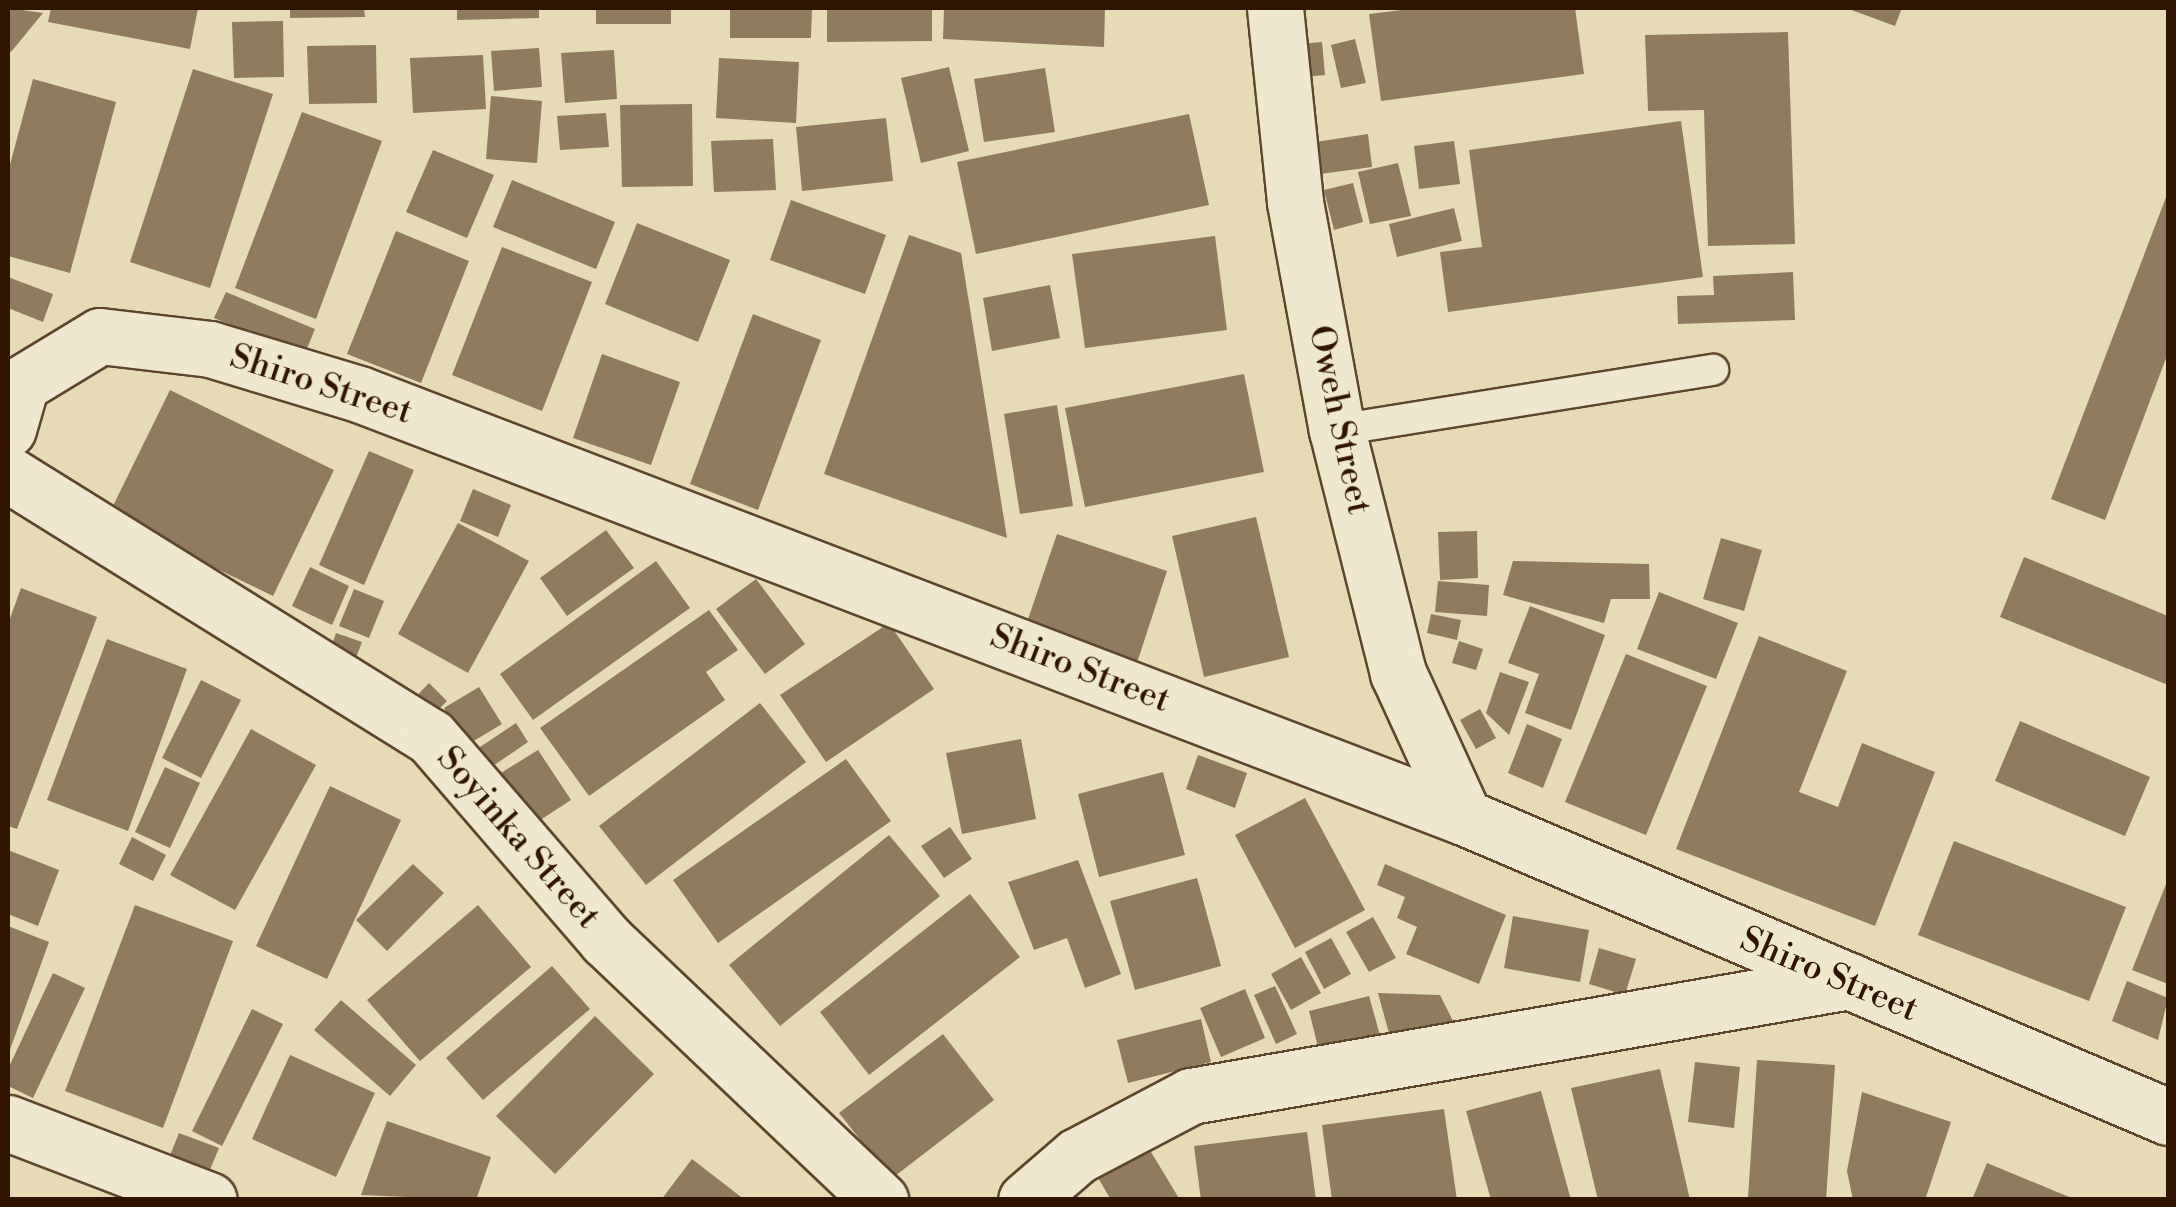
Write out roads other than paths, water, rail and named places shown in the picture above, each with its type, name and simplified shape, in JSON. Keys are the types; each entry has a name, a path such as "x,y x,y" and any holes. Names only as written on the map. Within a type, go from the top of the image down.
{"street":[{"name":"Oweh Street","path":"1275,8 1295,202 1338,430 1398,674 1464,817"},
{"name":"Shiro Street","path":"8,429 21,384 100,336 210,348 359,394 1464,817 2168,1117"},
{"name":"Soyinka Street","path":"8,474 431,737 606,940 880,1200"},
{"path":"1026,1200 1076,1156 1191,1096 1850,981"},
{"path":"8,1124 210,1200"}],"lane":[{"path":"1338,430 1713,370"}]}
